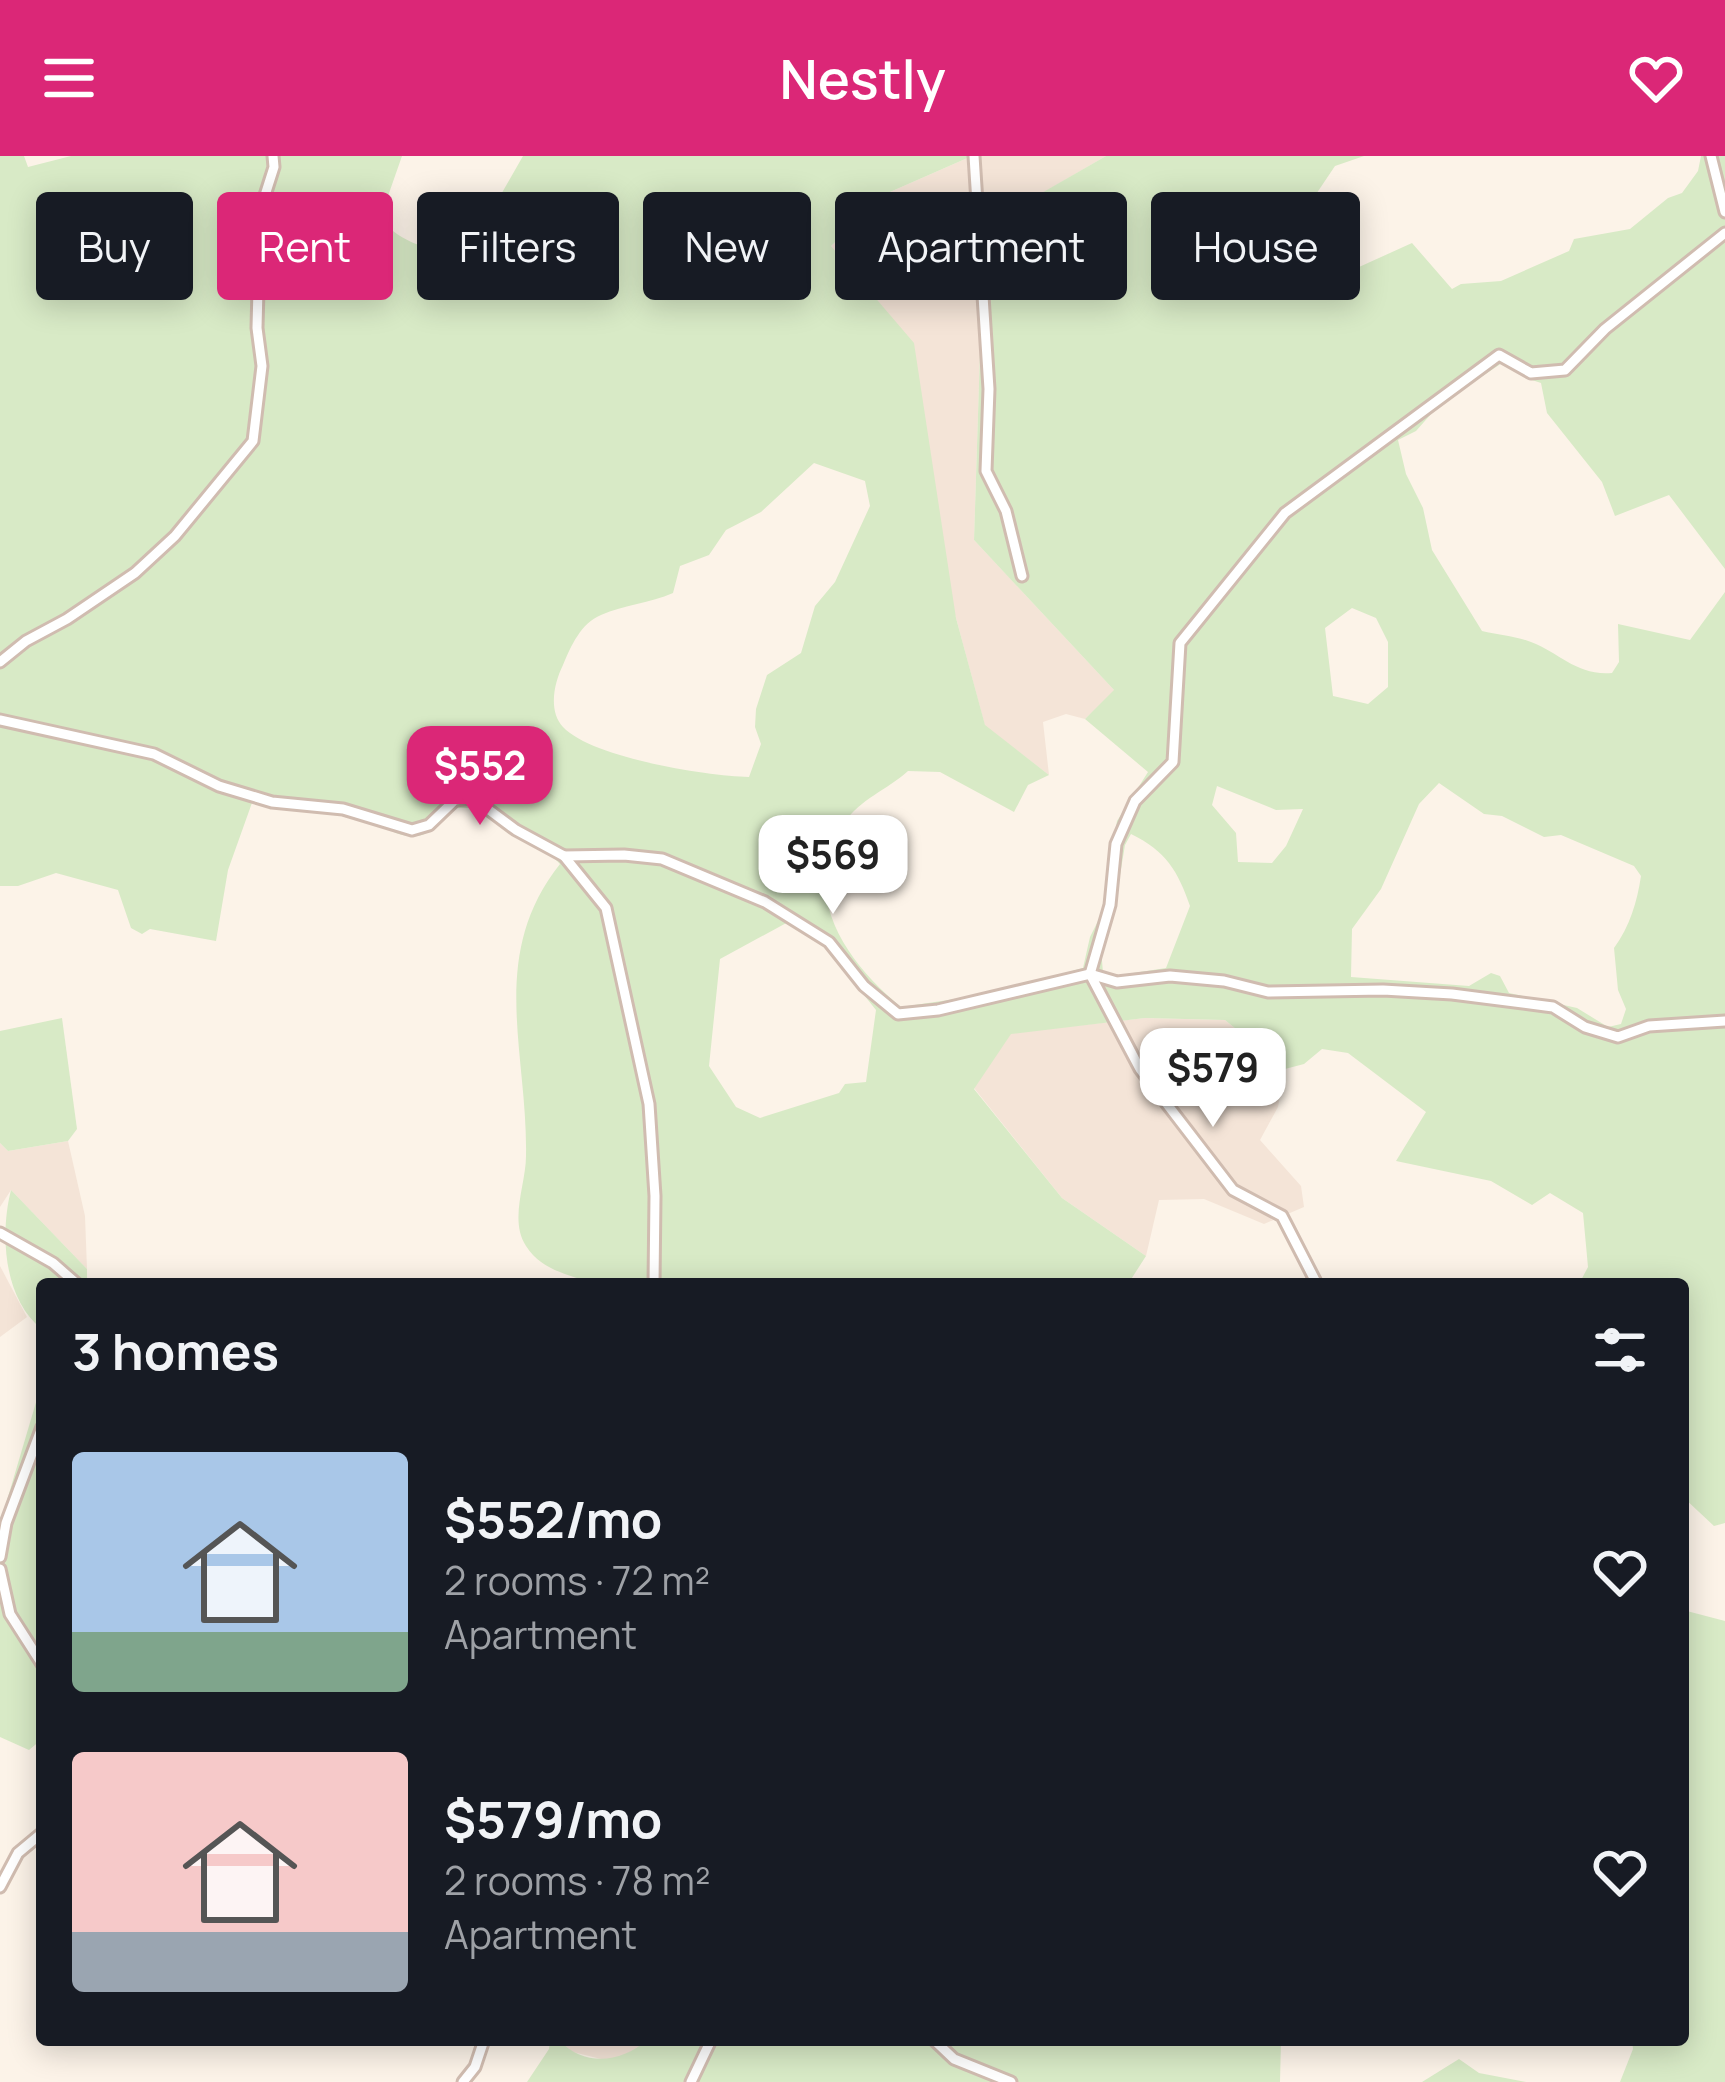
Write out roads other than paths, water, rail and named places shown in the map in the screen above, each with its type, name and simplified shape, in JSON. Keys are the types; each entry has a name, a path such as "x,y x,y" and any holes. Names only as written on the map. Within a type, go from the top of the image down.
{"street":[{"path":"0,662 135,573 175,536 253,441 262,366 257,328 260,211 273,156"},
{"path":"974,156 989,389 986,471 1006,511 1022,576"},
{"path":"1712,156 1725,212"},
{"path":"1314,1278 1282,1216 1233,1190 1140,1070 1090,974 1110,904 1116,844 1135,801 1173,762 1180,643 1285,513 1499,355 1531,373 1565,370 1605,329 1725,233"},
{"path":"0,720 154,754 220,786 272,802 343,808 412,830 429,825 455,800 473,798 516,830 564,856 606,908 649,1104 654,1278"},
{"path":"564,856 624,854 662,860 765,902 829,942 864,986 898,1014 938,1010 1090,974 1117,982 1170,976 1224,981 1268,992 1452,994 1552,1007 1585,1027 1618,1037 1649,1026 1725,1021"},
{"path":"0,1233 70,1278"},
{"path":"0,1557 7,1523 36,1443"},
{"path":"0,1569 10,1614 36,1655"},
{"path":"0,1887 18,1853 36,1838"},
{"path":"463,2082 475,2068 482,2046"},
{"path":"691,2082 708,2046"},
{"path":"940,2046 954,2059 1011,2082"}]}
